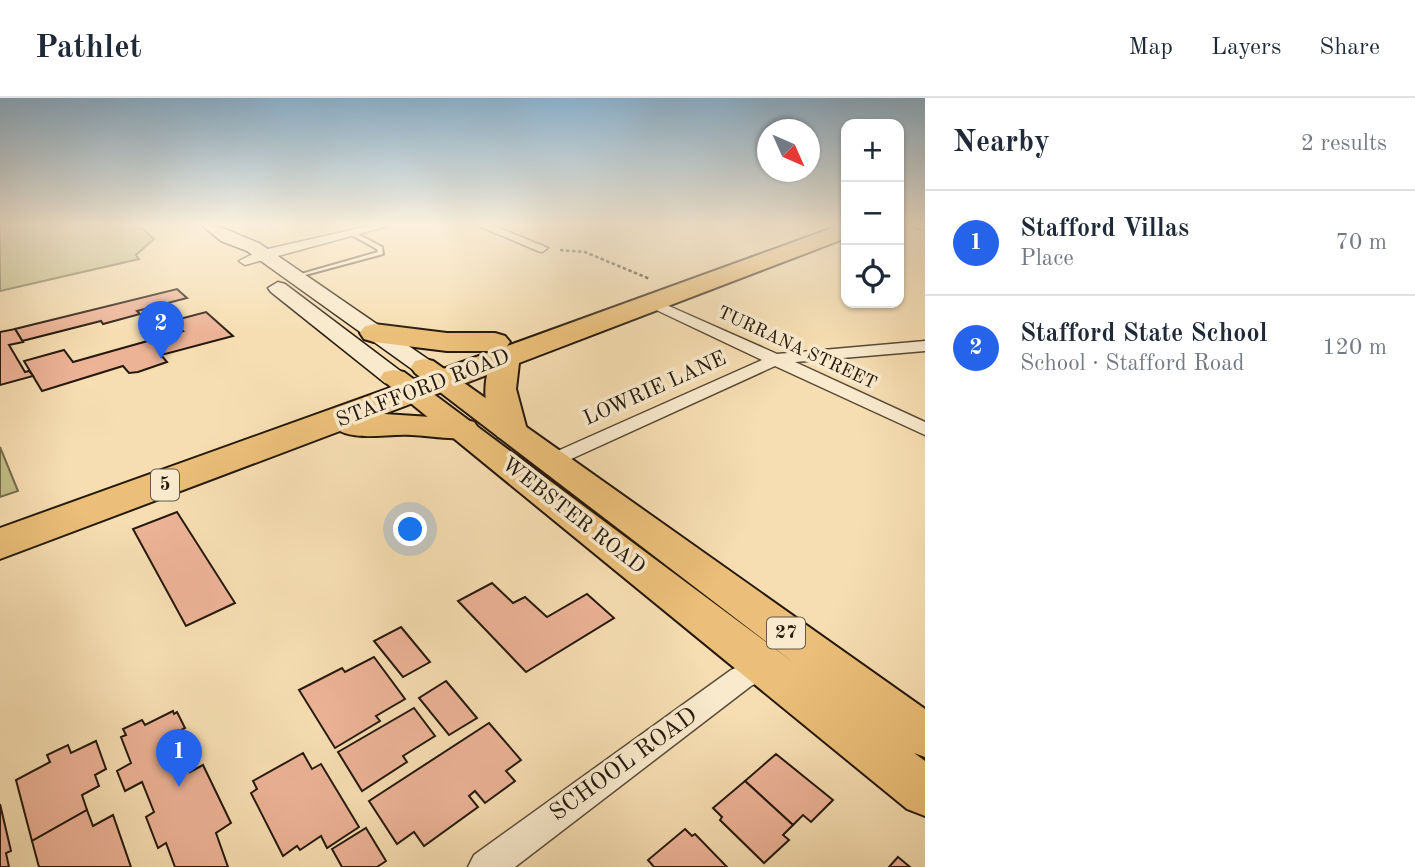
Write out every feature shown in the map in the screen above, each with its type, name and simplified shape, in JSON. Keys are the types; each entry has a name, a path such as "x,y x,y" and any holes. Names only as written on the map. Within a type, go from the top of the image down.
{"highway":[{"name":"STAFFORD ROAD","path":"0,518 419,380 736,262"},
{"name":"STAFFORD ROAD","path":"500,350 652,291 746,262"},
{"path":"374,333 500,350 500,389 510,430"},
{"name":"STAFFORD ROAD","path":"0,544 329,425 419,380"},
{"path":"329,425 411,424 462,429"}],"main road":[{"name":"WEBSTER ROAD","path":"259,262 419,380 510,430 925,736"},
{"name":"WEBSTER ROAD","path":"263,262 296,277 374,333 462,429 925,792"}],"street":[{"name":"TURRANA STREET","path":"652,291 777,359 925,429"},
{"path":"777,359 925,346"},
{"name":"LOWRIE LANE","path":"551,461 777,359"},
{"name":"SCHOOL ROAD","path":"486,867 741,678 764,666"}],"lane":[{"path":"296,277 350,262"}],"path":[{"path":"602,262 652,291"}],"shaded area":[{"path":"0,262 126,262 0,291"},
{"path":"0,447 18,491 0,497"}],"building":[{"path":"177,289 187,298 137,311 140,314 103,324 101,321 22,341 15,329"},
{"path":"206,312 233,336 161,355 167,362 138,372 129,373 123,366 42,391 24,361 64,350 73,362 183,331 172,321"},
{"path":"15,329 23,342 9,345 25,372 29,371 33,376 0,385 0,332"},
{"path":"177,512 235,603 186,626 133,529"},
{"path":"492,583 513,603 525,597 547,617 587,594 614,618 526,672 458,601"},
{"path":"401,627 430,662 403,677 374,641"},
{"path":"374,657 405,699 376,716 380,721 335,748 299,690 342,668 345,672"},
{"path":"446,681 477,718 449,735 419,698"},
{"path":"414,708 435,736 403,756 407,762 362,791 338,752"},
{"path":"173,711 174,714 177,712 185,728 181,730 186,742 175,747 186,771 189,769 190,772 203,765 231,823 216,833 228,867 175,867 166,843 158,848 146,817 154,812 142,782 125,791 117,771 131,763 121,737 126,735 123,729 142,720 145,725"},
{"path":"489,723 521,760 506,771 515,781 485,803 475,791 469,796 478,807 424,846 414,832 397,844 369,801"},
{"path":"96,741 106,769 95,775 99,786 82,795 87,810 32,841 16,780 50,762 47,755 68,745 71,753"},
{"path":"303,753 312,769 321,764 359,827 327,848 321,836 300,850 297,846 283,856 251,793 257,789 253,781"},
{"path":"776,754 833,800 811,822 803,815 793,825 745,781"},
{"path":"745,781 793,825 783,835 789,840 764,863 720,820 722,817 713,808"},
{"path":"0,804 11,851 6,853 9,867 0,867"},
{"path":"87,810 93,826 113,815 131,867 39,867 32,841"},
{"path":"366,828 386,861 377,867 342,867 332,849"},
{"path":"685,829 692,836 695,834 727,867 654,867 648,860"},
{"path":"898,857 910,867 889,867"}],"place":[{"name":"Stafford State School","path":"161,359"},
{"name":"Stafford Villas","path":"179,787"}]}
